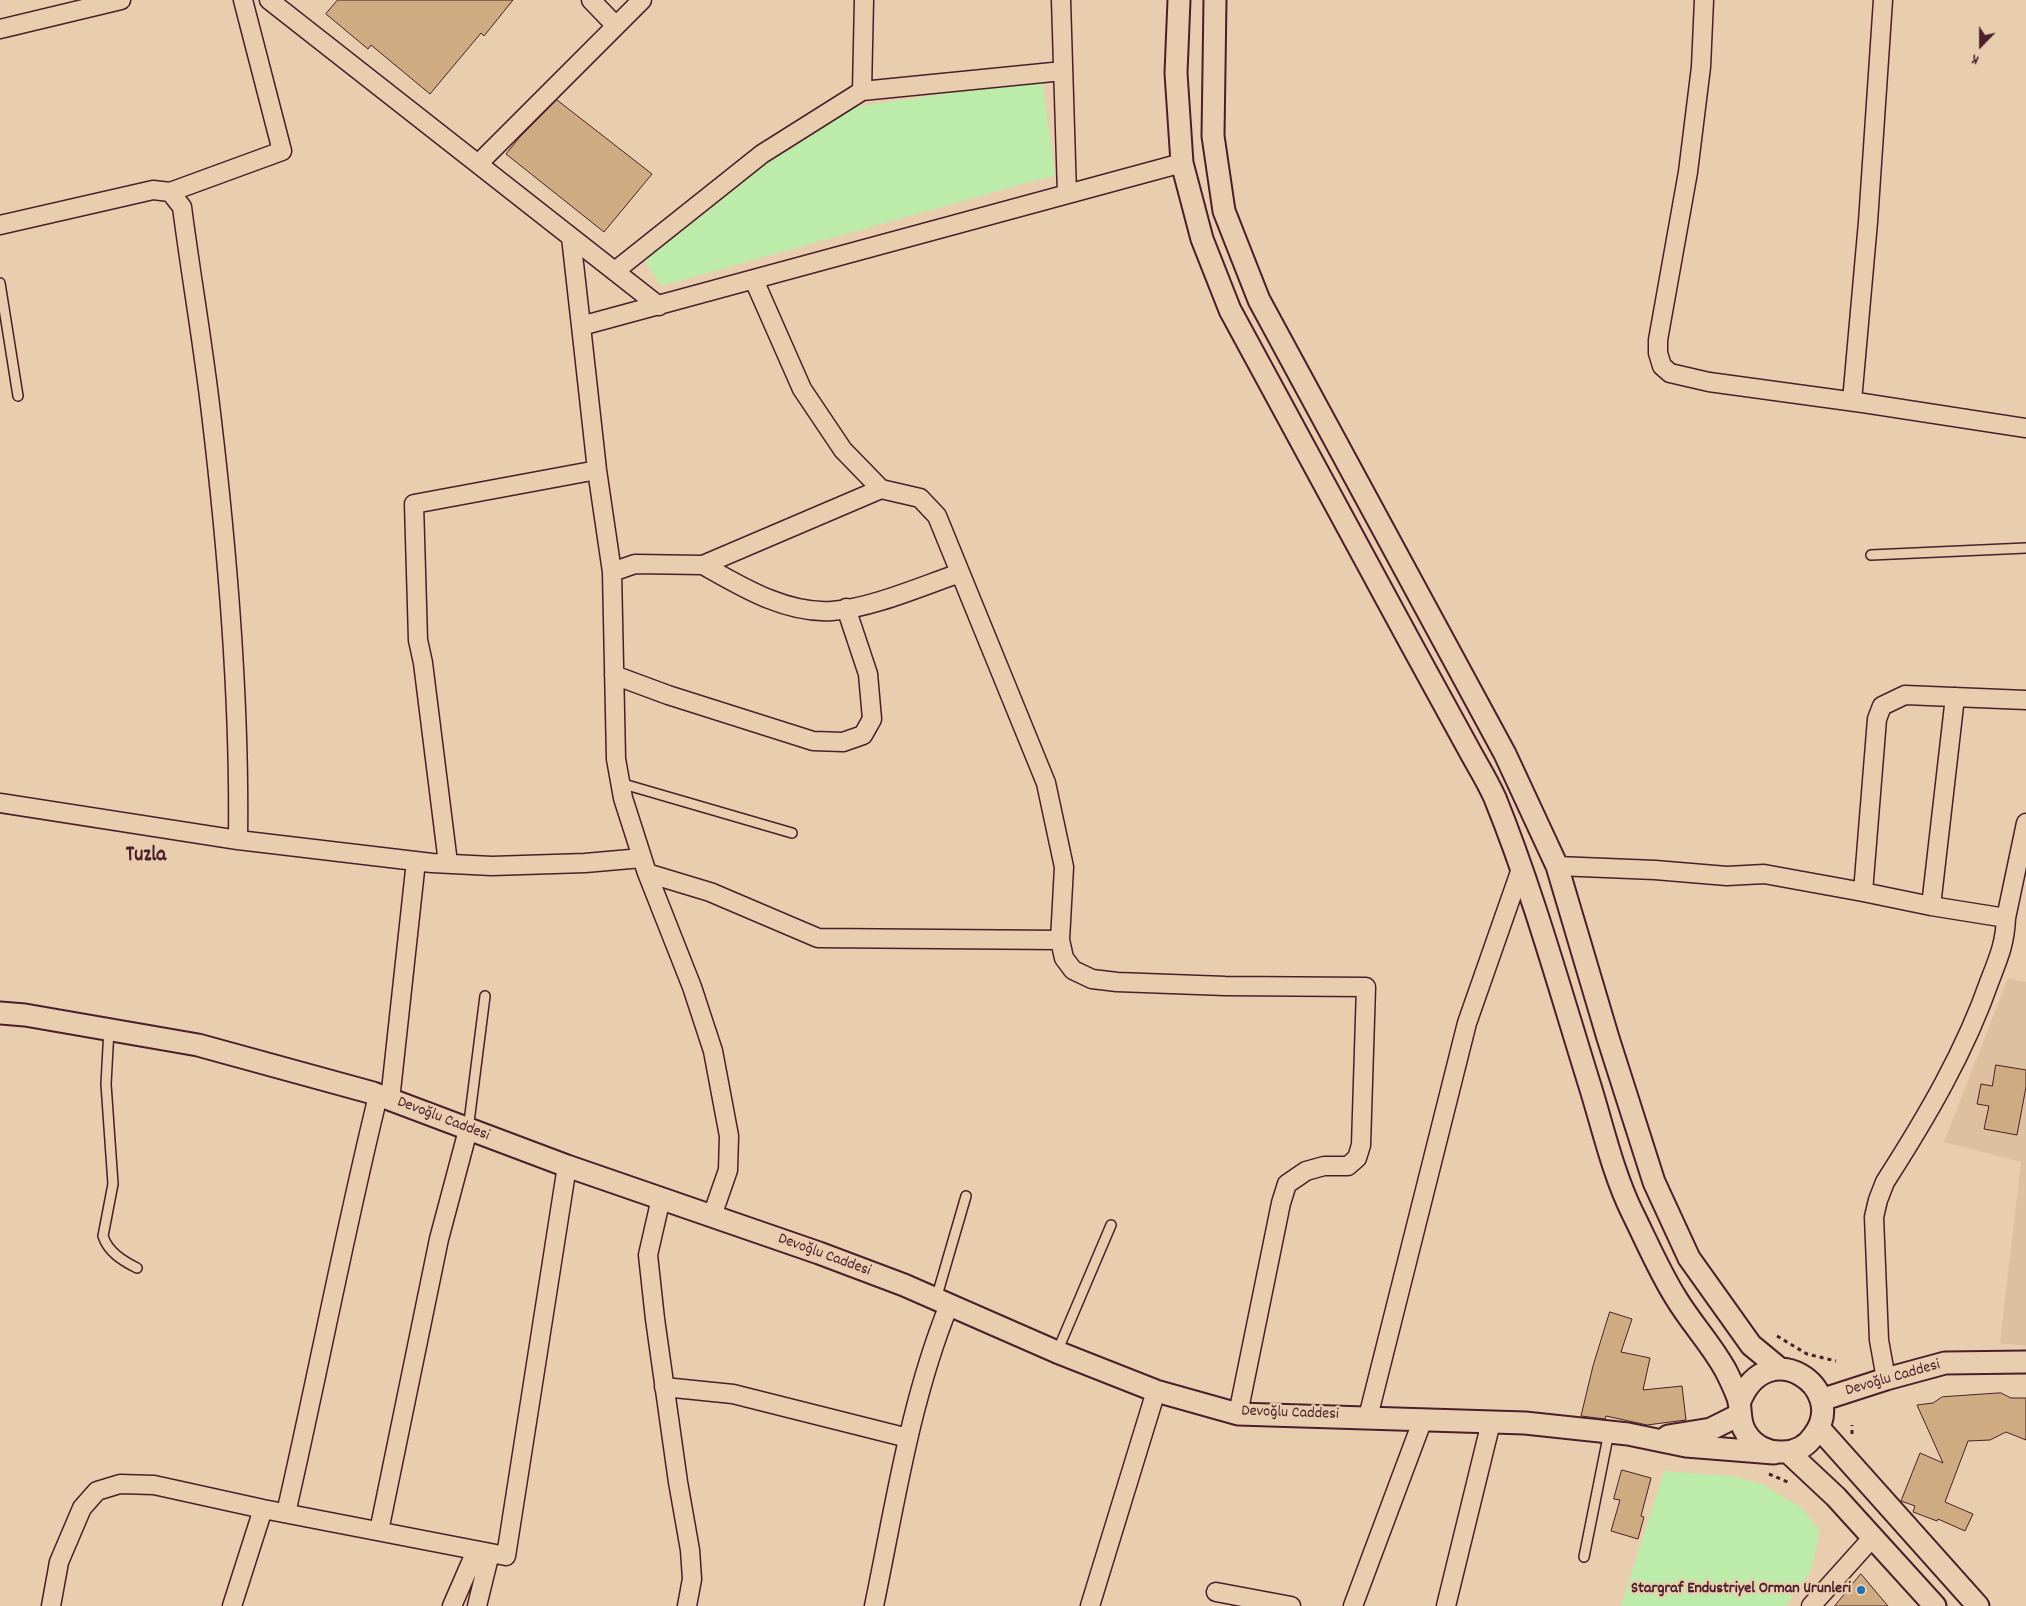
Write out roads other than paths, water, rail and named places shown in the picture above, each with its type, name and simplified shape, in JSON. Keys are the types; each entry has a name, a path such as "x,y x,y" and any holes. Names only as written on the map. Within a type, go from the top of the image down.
{"street":[{"path":"0,29 121,0"},
{"path":"0,225 147,191 170,192 282,151 243,0"},
{"path":"269,0 659,306"},
{"path":"591,0 616,26"},
{"path":"478,164 642,0"},
{"path":"862,92 864,0"},
{"path":"1061,0 1067,194"},
{"path":"1179,0 1176,73 1182,163 1202,239 1230,310 1493,794 1521,869 1625,1197 1674,1295 1725,1370 1739,1408 1742,1428 1750,1440 1761,1448 1781,1452 1836,1497 1935,1606"},
{"path":"1215,0 1213,136 1221,192 1224,211 1259,300 1505,754 1557,866 1608,1038 1654,1182 1689,1258 1751,1345 1780,1369"},
{"path":"1704,0 1701,66 1688,172 1658,340 1658,353 1662,366 1670,373 1709,382 1852,401 2026,428"},
{"path":"1852,401 1868,222 1883,0"},
{"path":"615,271 762,154 862,92 1063,71"},
{"path":"581,326 1182,163"},
{"path":"170,192 182,207 211,413 232,628 239,761 238,840"},
{"path":"571,236 597,470 612,572 616,758 620,783 644,866 692,987 712,1051 729,1136 728,1170 712,1216"},
{"path":"754,280 802,389 843,450 881,489 920,498 937,516 1046,783 1064,867 1060,940 1064,958 1073,970 1092,979 1118,982 1225,986 1366,987 1361,1145 1357,1158 1348,1166 1324,1166 1306,1171 1287,1184 1281,1204 1238,1414"},
{"path":"448,863 423,663 418,640 414,504 597,470"},
{"path":"612,572 635,564 703,565 881,489"},
{"path":"703,565 748,591 795,607 831,611 868,604 960,573"},
{"path":"614,675 676,698 813,741 843,742 863,735 872,719 868,674 846,608"},
{"path":"1863,892 1877,719 1882,706 1905,695 2026,700"},
{"path":"1931,906 1955,697"},
{"path":"0,804 238,840 416,861 501,866 585,863 644,866 818,938 1060,940"},
{"path":"1886,1379 1879,1340 1874,1217 1878,1200 1885,1182 1957,1061 1984,999 2005,938 2006,918 2026,823"},
{"path":"286,1513 314,1389 337,1268 384,1098 416,861"},
{"path":"1557,866 1655,870 1727,876 1764,874 1931,906 2006,918"},
{"path":"1368,1417 1468,1023 1521,869"},
{"name":"Devoğlu Caddesi","path":"0,1013 25,1015 198,1046 384,1098 567,1166 904,1285 1057,1352 1156,1391 1238,1414 1525,1423 1655,1438"},
{"path":"379,1531 439,1239 468,1130"},
{"path":"51,1606 58,1562 82,1508 96,1492 120,1484 154,1485 263,1509 506,1556 567,1166"},
{"path":"661,1198 648,1255 664,1387 690,1550 692,1579 687,1606"},
{"path":"874,1606 908,1438 936,1338 942,1302"},
{"name":"Devoğlu Caddesi","path":"1821,1400 1886,1379 1945,1363 2026,1362"},
{"path":"1780,1369 1793,1371 1806,1378 1815,1388 1821,1400 1822,1414 1819,1428 1812,1439 1801,1448 1781,1452 1686,1446 1655,1438 1711,1429 1739,1408 1745,1388 1754,1378 1766,1372 1780,1369"},
{"path":"664,1387 733,1394 908,1438"},
{"path":"1090,1606 1156,1391"},
{"path":"1353,1606 1423,1419"},
{"path":"1446,1606 1491,1422"},
{"path":"1819,1428 1978,1606"},
{"path":"232,1606 263,1509"},
{"path":"1811,1606 1873,1537"},
{"path":"452,1606 483,1552"},
{"path":"477,1606 483,1552"},
{"path":"1216,1592 1291,1606"}],"lane":[{"path":"0,282 18,396"},
{"path":"1871,555 2026,548"},
{"path":"620,783 792,833"},
{"path":"468,1130 485,996"},
{"path":"109,1030 106,1084 113,1184 103,1236 106,1244 122,1260 137,1268"},
{"path":"942,1302 966,1196"},
{"path":"1057,1352 1111,1225"},
{"path":"1584,1557 1610,1432"}],"place":[{"name":"Stargraf Endustriyel Orman Urunleri","path":"1861,1590"}],"district":[{"name":"Tuzla","path":"146,857"}]}
